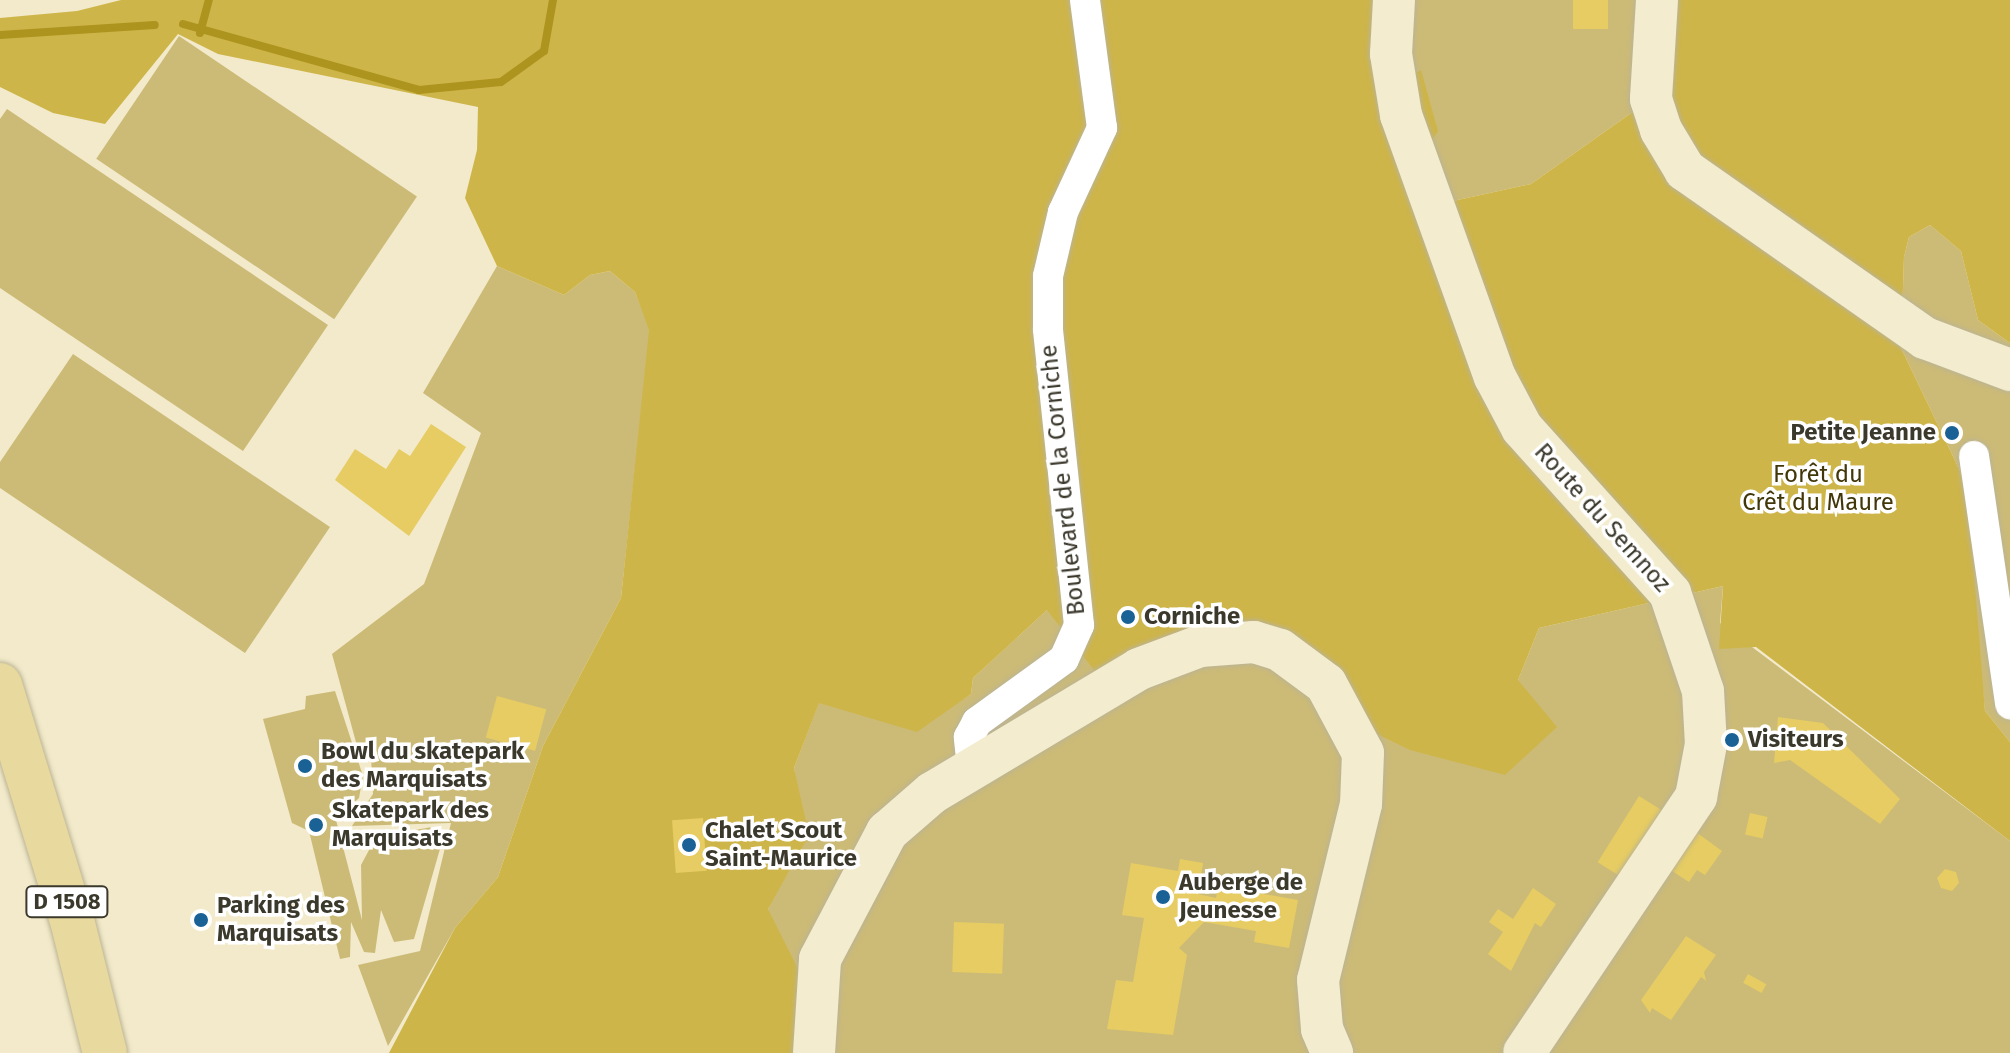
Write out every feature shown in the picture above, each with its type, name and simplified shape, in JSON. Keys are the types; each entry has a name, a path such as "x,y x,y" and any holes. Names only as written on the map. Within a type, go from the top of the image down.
{"main road":[{"name":"Route du Semnoz","path":"1394,0 1391,54 1401,115 1495,377 1522,428 1670,593 1703,691 1706,744 1696,797 1524,1053"},
{"path":"1657,0 1651,99 1661,130 1685,170 1918,334 2010,370"},
{"path":"814,1053 820,959 865,867 909,811 972,768 1169,655 1254,642 1304,664 1343,707 1364,766 1361,804 1318,980 1322,1029 1332,1053"},
{"name":"D 1508","path":"0,685 72,920 105,1053"},
{"name":"D 1508","path":"0,753 82,1053"}],"street":[{"name":"Boulevard de la Corniche","path":"972,768 969,737 977,722 1064,659 1079,625 1048,329 1048,276 1063,212 1102,128 1101,84 1085,0"},
{"path":"1974,456 2010,704"}],"shaded area":[{"path":"1406,0 1657,0 1651,99 1531,184 1444,203 1425,150 1421,71 1408,78"},
{"path":"179,36 417,196 334,319 96,159"},
{"path":"7,109 328,325 243,451 0,288 0,119"},
{"path":"1930,225 1961,251 1978,320 2010,343 2010,742 1985,711 1960,471 1901,348 1904,257 1909,237"},
{"path":"497,266 564,295 590,275 610,271 635,292 650,330 621,598 543,746 498,877 455,928 388,1046 358,965 420,951 451,823 352,826 373,794 371,757 357,746 332,654 424,584 481,433 423,393"},
{"path":"73,354 330,527 245,653 0,488 0,462"},
{"path":"1723,586 1720,623 2010,841 2010,1053 795,1053 768,909 784,873 798,799 794,768 819,702 957,703 971,694 973,678 1048,609 1189,640 1518,680 1539,628"},
{"name":"Skatepark des Marquisats","path":"335,691 363,776 359,798 336,820 362,920 361,865 376,837 432,827 444,835 414,939 394,942 381,910 375,953 364,952 351,922 350,957 340,959 309,831 292,823 263,719 305,709 306,696"}],"green space":[{"name":"Forêt du Crêt du Maure","path":"121,0 1406,0 1409,77 1421,70 1438,131 1426,150 1444,203 1531,184 1651,99 1657,0 2010,0 2010,343 1978,320 1961,251 1930,225 1909,237 1904,257 1901,348 1960,471 1969,510 1985,711 2010,742 2010,841 1756,647 1719,649 1723,586 1539,628 1518,680 1557,727 1505,775 1410,750 1375,733 1295,642 1105,684 1047,610 973,678 971,694 917,732 819,703 794,768 809,835 768,909 799,971 795,1053 389,1053 455,928 498,877 543,746 621,598 649,330 635,292 610,271 590,275 564,295 497,266 465,198 477,150 478,107 218,54 178,34 105,124 53,113 0,87 0,18 77,11"}],"building":[{"path":"1573,0 1608,0 1608,29 1573,29"},
{"path":"431,424 466,447 409,536 335,480 355,449 386,469 399,449 410,456"},
{"name":"Corniche","path":"1131,607 1138,620 1125,627 1118,614"},
{"path":"497,696 546,709 535,751 486,738"},
{"path":"1778,717 1823,723 1900,799 1880,824 1790,760 1774,763"},
{"path":"1639,796 1670,815 1628,881 1598,862"},
{"path":"1750,813 1768,817 1763,838 1745,834"},
{"name":"Chalet Scout Saint-Maurice","path":"703,818 707,871 676,873 672,820"},
{"path":"1696,832 1722,851 1705,875 1697,870 1689,882 1669,869"},
{"path":"1180,859 1203,863 1198,894 1216,898 1218,886 1298,900 1289,948 1254,942 1256,931 1204,922 1179,948 1187,955 1173,1035 1107,1029 1116,980 1133,982 1144,918 1122,915 1131,863 1178,871"},
{"path":"1945,869 1956,872 1959,883 1952,891 1941,888 1937,878"},
{"path":"1533,888 1556,904 1541,927 1535,923 1511,971 1488,954 1503,932 1489,922 1498,909 1513,919"},
{"path":"954,922 1004,924 1002,974 952,972"},
{"path":"1686,936 1716,955 1704,972 1706,981 1701,977 1671,1020 1652,1008 1650,1013 1641,1000"},
{"path":"1748,974 1766,984 1762,993 1743,983"}],"waterway":[{"path":"200,33 209,0"},
{"path":"183,24 419,90 501,82 544,51 553,0"},
{"path":"0,35 155,25"}],"place":[{"name":"Petite Jeanne","path":"1952,433"},
{"name":"Corniche","path":"1128,617"},
{"name":"Visiteurs","path":"1732,740"},
{"name":"Bowl du skatepark des Marquisats","path":"305,766"},
{"name":"Skatepark des Marquisats","path":"316,825"},
{"name":"Chalet Scout Saint-Maurice","path":"689,845"},
{"name":"Auberge de Jeunesse","path":"1163,897"},
{"name":"Parking des Marquisats","path":"201,920"}]}
